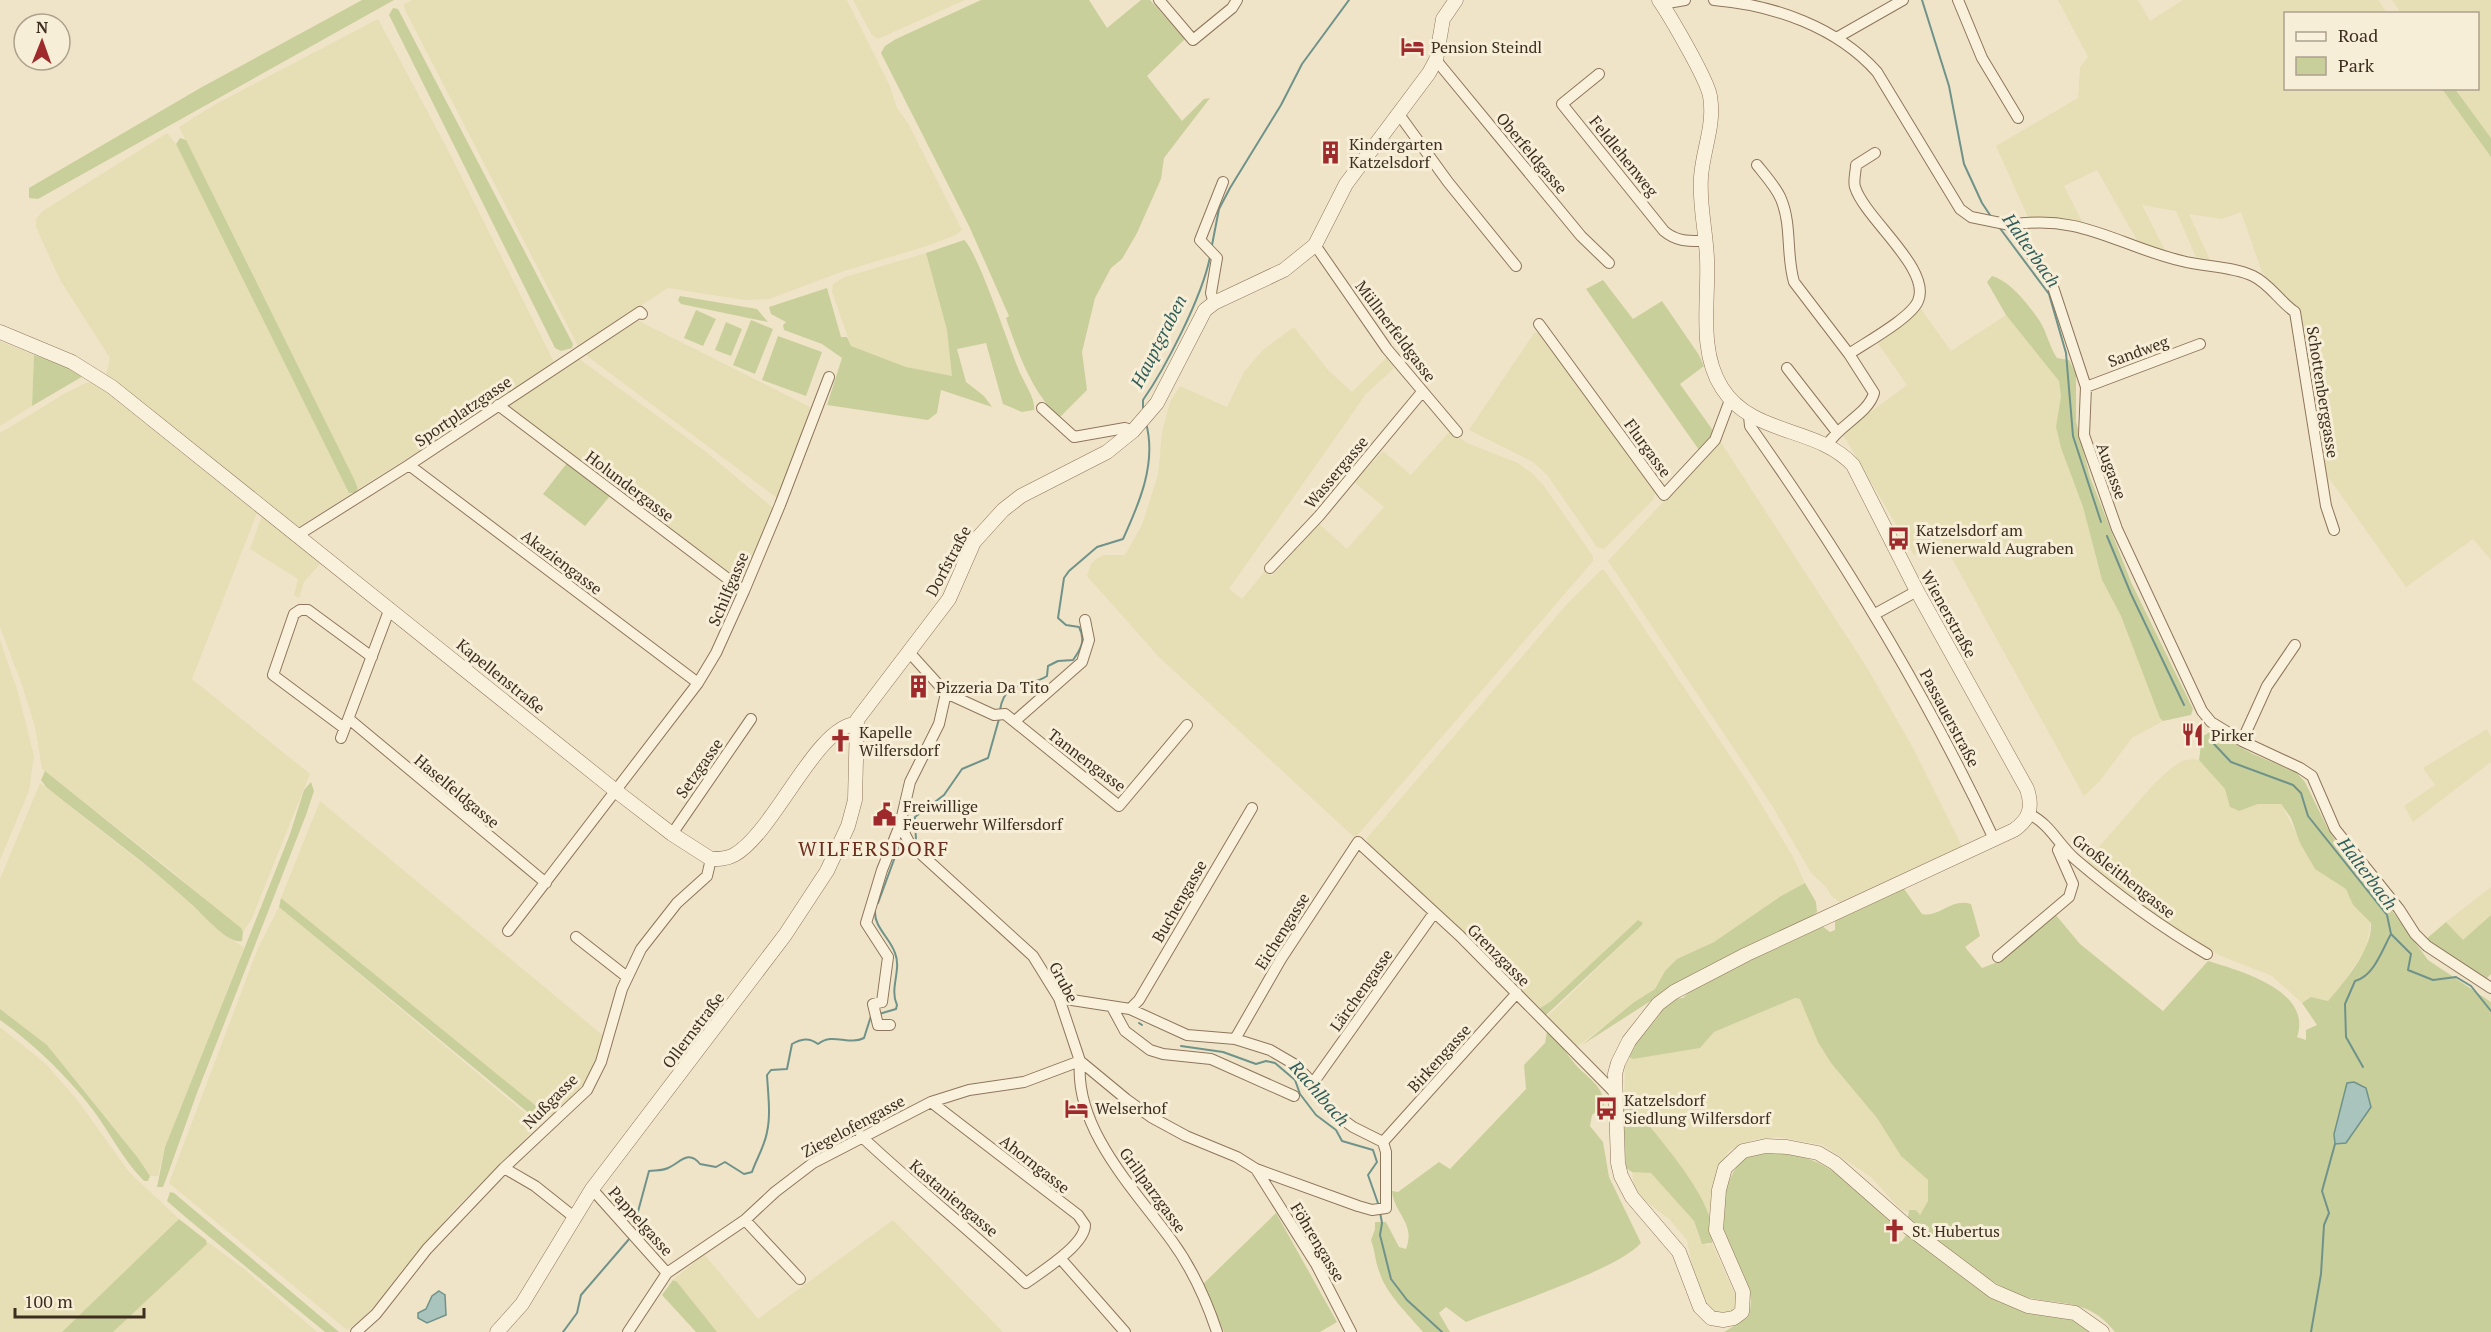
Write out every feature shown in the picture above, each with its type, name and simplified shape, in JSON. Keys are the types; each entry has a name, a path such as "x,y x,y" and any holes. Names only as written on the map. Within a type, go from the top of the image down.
{"street":[{"path":"1159,0 1193,40 1232,8 1237,0"},
{"path":"1042,408 1074,437 1125,428 1146,417 1199,318 1214,303 1284,270 1315,245 1346,184 1429,73 1436,60 1443,19 1456,0"},
{"path":"1661,2 1684,0"},
{"path":"1714,0 1768,9 1838,37 1860,53 1877,72 1960,209 1971,217 2007,224"},
{"path":"1838,37 1903,0"},
{"path":"1958,0 1982,58 2018,118"},
{"name":"Wienerstraße","path":"1661,2 1704,78 1710,98 1711,125 1700,184 1705,241 1709,348 1715,375 1730,400 1749,416 1827,445 1842,454 1853,465 1917,591 2027,789 2031,804 2029,814"},
{"name":"Oberfeldgasse","path":"1436,60 1581,236 1609,263"},
{"name":"Feldlehenweg","path":"1599,74 1562,104 1664,231 1672,238 1683,241 1705,241"},
{"path":"1398,113 1448,182 1516,267"},
{"path":"1849,354 1909,312 1918,302 1920,290 1916,273 1872,215 1855,187 1856,165 1875,153"},
{"path":"1757,165 1780,198 1786,215 1790,268 1794,282 1802,296 1849,354 1874,393 1871,404 1836,431 1827,445"},
{"path":"1214,303 1210,293 1217,258 1200,240 1223,182"},
{"name":"Schottenberggasse","path":"2007,224 2034,221 2059,222 2094,230 2181,261 2238,271 2256,277 2295,312 2326,506 2334,530"},
{"name":"Augasse","path":"2007,224 2051,281 2086,387 2084,435 2117,529 2202,711 2211,722 2242,741 2312,776 2335,829 2399,909 2415,934 2427,946 2491,988"},
{"name":"Müllnerfeldgasse","path":"1315,245 1387,349 1457,432"},
{"name":"Sportplatzgasse","path":"298,535 409,465 640,312 642,314"},
{"name":"Flurgasse","path":"1539,324 1664,495 1715,440 1730,400"},
{"name":"Kapellenstraße","path":"0,332 72,362 112,387 616,790 672,834 711,859"},
{"name":"Sandweg","path":"2086,387 2200,344"},
{"path":"1787,368 1836,431"},
{"name":"Schilfgasse","path":"616,790 698,683 716,653 780,505 829,377"},
{"name":"Wassergasse","path":"1270,568 1319,516 1422,392"},
{"name":"Holundergasse","path":"498,405 744,591"},
{"name":"Passauerstraße","path":"1749,416 1750,426 1793,485 1875,614 1952,750 1994,839"},
{"name":"Dorfstraße","path":"856,724 862,712 949,599 974,542 1003,510 1021,496 1107,452 1146,417"},
{"name":"Akaziengasse","path":"409,465 698,683"},
{"path":"1875,614 1917,591"},
{"path":"344,729 390,608"},
{"name":"Haselfeldgasse","path":"372,657 308,610 300,610 294,614 273,675 546,883"},
{"path":"1015,722 1082,662 1089,640 1085,620"},
{"path":"2242,741 2267,686 2295,645"},
{"path":"890,1025 878,1025 873,1004 882,1002 888,957 866,923 882,870 901,827 910,782 939,724 946,693 908,651"},
{"name":"Tannengasse","path":"946,693 1015,722 1119,806 1187,725"},
{"name":"Setzgasse","path":"672,834 751,719"},
{"path":"711,859 734,855 749,842 784,801 815,753 841,729 856,724"},
{"name":"Ollernstraße","path":"497,1332 522,1304 592,1189 785,935 835,857 848,826 855,800 856,724"},
{"path":"508,931 616,790"},
{"name":"Buchengasse","path":"1130,1009 1139,1000 1252,807"},
{"path":"2029,814 2022,825 1747,954 1674,992 1658,1004 1629,1041 1618,1062 1615,1094 1621,1176 1632,1197 1679,1252 1700,1307 1710,1318 1723,1320 1734,1318 1742,1312 1743,1304 1743,1292 1716,1230 1719,1190 1725,1168 1743,1151 1766,1146 1787,1147 1818,1153 1835,1162 1908,1227 1993,1291 2028,1306 2075,1313 2102,1332"},
{"name":"Großleithengasse","path":"2029,814 2044,822 2061,846 2167,930 2207,954"},
{"name":"Grube","path":"901,827 909,844 1032,956 1059,998 1080,1061"},
{"name":"Grenzgasse","path":"1358,842 1517,993 1615,1094"},
{"name":"Eichengasse","path":"1235,1039 1281,959 1358,842"},
{"path":"1998,957 2068,897 2073,884 2058,850 2061,846"},
{"name":"Nußgasse","path":"356,1332 376,1314 427,1249 504,1168 587,1090 601,1062 627,977 641,949 676,903 707,876 711,859"},
{"name":"Lärchengasse","path":"1313,1083 1434,913"},
{"path":"576,937 627,977"},
{"name":"Birkengasse","path":"1383,1142 1517,993"},
{"path":"1059,998 1130,1009 1187,1035 1235,1039 1270,1050 1293,1064 1313,1083 1331,1111 1353,1127 1383,1142 1386,1152 1386,1208 1372,1210 1256,1169 1151,1118 1080,1061"},
{"path":"1112,1007 1125,1031 1150,1050 1163,1054 1211,1059 1294,1096"},
{"name":"Ziegelofengasse","path":"628,1332 667,1273 745,1220 775,1192 813,1163 861,1136 931,1102 969,1090 1024,1082 1080,1061"},
{"name":"Grillparzgasse","path":"1080,1061 1078,1076 1084,1099 1101,1141 1122,1177 1173,1242 1188,1266 1217,1332"},
{"name":"Ahorngasse","path":"931,1102 1077,1215 1084,1225 1083,1234 1060,1258 1026,1283"},
{"name":"Kastaniengasse","path":"861,1136 908,1180 983,1242 1026,1283"},
{"path":"504,1168 535,1186 574,1217"},
{"name":"Föhrengasse","path":"1256,1169 1316,1264 1351,1332"},
{"name":"Pappelgasse","path":"592,1189 667,1273"},
{"path":"745,1220 800,1279"},
{"path":"1060,1258 1125,1332"}],"shaded area":[{"path":"412,0 847,0 890,86 897,108 908,123 962,230 956,235 927,246 844,271 769,299 744,300 668,288 578,346 405,10 404,4"},
{"path":"853,0 965,0 878,39 872,35"},
{"path":"2058,0 2138,0 2150,21 2183,0 2378,0 2386,12 2284,12 2284,90 2443,90 2491,157 2491,560 2473,539 2406,587 2329,478 2328,512 2300,318 2262,272 2241,212 2222,219 2189,214 2210,260 2196,257 2176,211 2142,205 2166,252 2138,242 2097,170 2064,186 2083,223 2028,217 1996,146 2078,98 2080,67 2088,57"},
{"path":"2392,0 2491,0 2491,138 2456,90 2479,90 2479,12 2400,12"},
{"path":"378,19 448,150 554,362 448,433 358,489 179,127 214,105"},
{"path":"167,133 176,144 351,494 300,526 295,526 106,375 110,358 60,280 36,227 36,219 43,211"},
{"path":"926,253 947,330 953,376 943,376 906,367 851,346 832,292 833,284 845,277"},
{"path":"1921,309 1951,351 2006,315 2059,381 2061,396 2056,427 2061,448 2083,507 2102,580 2121,616 2163,721 2132,738 2099,782 2084,796 1941,539 1914,555 1842,433 1907,385 1877,342"},
{"path":"635,319 810,407 811,415 777,498 587,356 586,354"},
{"path":"1294,327 1329,371 1352,392 1387,357 1394,368 1366,394 1229,589 1242,599 1265,571 1272,576 1319,524 1347,549 1384,507 1354,482 1383,451 1411,475 1450,431 1467,443 1518,463 1533,474 1593,556 1593,561 1355,838 1159,657 1087,576 1091,564 1096,559 1104,555 1125,555 1142,525 1158,475 1162,432 1170,402 1180,386 1227,407 1244,372 1263,350"},
{"path":"1534,333 1539,333 1656,491 1653,500 1604,549 1597,547 1547,475 1533,462 1469,430"},
{"path":"0,341 34,355 32,406 0,426"},
{"path":"578,358 705,451 773,508 744,583 510,408 508,405"},
{"path":"94,382 257,513 192,679 310,774 252,918 243,932 168,868 42,769 35,727 0,627 0,433 64,394 86,383"},
{"path":"1720,441 1866,666 1912,746 1962,846 1840,902 1832,897 1826,887 1811,873 1773,807 1608,561"},
{"path":"262,516 321,563 304,582 299,598 294,595 298,579 250,549"},
{"path":"1601,570 1604,570 1621,594 1749,784 1792,855 1805,883 1781,896 1714,942 1677,959 1665,971 1655,989 1575,1048 1549,1018 1549,1015 1641,926 1638,920 1550,1002 1540,1008 1368,843 1367,838 1567,604"},
{"path":"0,640 18,692 34,756 29,791 0,860"},
{"path":"2487,729 2491,737 2491,762 2413,822 2404,806 2435,785 2423,768"},
{"path":"2199,760 2225,789 2230,807 2239,811 2258,804 2281,804 2315,869 2347,889 2353,905 2371,922 2366,948 2342,985 2328,1001 2311,997 2302,1003 2272,976 2221,956 2187,938 2086,862 2152,786 2182,761"},
{"path":"40,783 170,885 221,932 244,948 165,1147 158,1176 150,1176 47,1045 0,1009 0,879"},
{"path":"320,801 606,1038 584,1084 554,1114 547,1116 281,898"},
{"path":"2491,887 2491,915 2463,941 2446,922"},
{"path":"279,907 537,1123 537,1127 452,1212 391,1288 362,1319 347,1330 169,1183 258,948"},
{"path":"1795,998 1800,999 1803,1004 1831,1063 1877,1118 1901,1156 1928,1180 1928,1201 1922,1214 1919,1215 1912,1209 1907,1212 1900,1209 1871,1177 1823,1145 1778,1137 1752,1140 1730,1150 1721,1163 1709,1218 1692,1183 1671,1152 1624,1096 1625,1066 1629,1059 1700,1048 1714,1032"},
{"path":"0,1027 46,1064 78,1101 129,1172 179,1219 62,1332 0,1332"},
{"path":"1632,1172 1651,1172 1694,1221 1699,1237 1708,1246 1712,1243 1736,1297 1737,1304 1733,1312 1716,1313 1703,1301 1695,1280 1687,1240 1669,1219 1644,1200 1634,1186"},
{"path":"893,1220 1003,1332 717,1332 673,1280 704,1254 758,1319"},
{"path":"208,1242 244,1269 317,1332 113,1332"}],"green space":[{"path":"362,0 394,0 38,199 29,198 29,188 202,87"},
{"path":"981,0 1089,0 1107,28 1141,0 1150,0 1185,39 1147,76 1182,121 1204,99 1210,98 1164,158 1161,179 1137,233 1122,259 1111,268 1095,298 1082,352 1087,390 1059,418 1041,397 1028,374 1006,318 1009,316 969,226 881,53 885,46 896,39"},
{"path":"393,8 398,9 573,344 572,348 561,351 555,348 389,15"},
{"path":"2443,90 2456,90 2491,138 2491,157"},
{"path":"180,138 186,140 354,479 358,489 355,493 349,493 176,144"},
{"path":"964,240 977,261 1018,368 1031,395 1034,410 1022,412 1003,404 986,343 957,349 966,382 984,396 992,407 941,390 937,413 928,420 827,405 842,358 822,344 784,330 783,325 786,322 771,314 769,307 827,288 841,337 847,337 851,346 906,367 952,376 947,330 926,253"},
{"path":"1992,276 2012,288 2024,300 2042,325 2057,358 2069,360 2076,374 2076,421 2090,477 2131,582 2193,709 2191,715 2163,721 2160,718 2121,616 2102,580 2083,507 2061,448 2056,427 2061,396 2059,381 2006,315 1987,282"},
{"path":"1603,280 1633,319 1662,301 1699,355 1704,366 1680,384 1714,432 1699,450 1586,289"},
{"path":"680,296 757,309 768,322 681,304 678,300"},
{"path":"696,310 716,319 703,346 684,338"},
{"path":"751,320 773,329 755,374 733,365"},
{"path":"726,322 742,329 731,356 715,350"},
{"path":"778,336 822,352 806,396 762,380"},
{"path":"34,355 76,369 85,375 32,406"},
{"path":"567,463 610,496 585,526 543,494"},
{"path":"2211,731 2253,754 2296,772 2305,782 2339,846 2360,867 2428,960 2491,1002 2491,1332 2115,1332 2103,1319 2090,1311 2064,1303 2035,1299 2006,1289 1943,1246 1908,1217 1909,1210 1916,1210 1920,1215 1928,1201 1928,1180 1901,1156 1877,1118 1831,1063 1818,1042 1800,999 1795,998 1714,1032 1700,1048 1633,1059 1626,1056 1651,1020 1675,999 1683,998 1690,991 1758,955 1822,926 1830,932 1835,930 1835,920 1902,886 1922,914 1934,913 1957,904 1971,904 1980,936 1965,947 1982,968 2000,961 2055,914 2080,944 2163,1011 2208,961 2255,977 2285,995 2294,1007 2299,1021 2297,1037 2306,1040 2306,1030 2317,1025 2302,1003 2311,997 2328,1001 2335,994 2362,954 2370,933 2371,923 2353,905 2346,889 2315,869 2300,843 2291,818 2281,804 2258,804 2239,811 2230,807 2225,789 2199,760 2202,737"},
{"path":"45,771 241,928 242,941 230,938 215,927 156,873 46,787 41,780"},
{"path":"311,782 314,791 306,815 197,1093 163,1187 157,1187 165,1147 290,834 304,790"},
{"path":"1805,883 1816,902 1817,912 1804,922 1688,977 1582,1045 1633,1003 1655,989 1665,971 1677,959 1714,942 1781,896"},
{"path":"281,898 541,1110 541,1118 536,1119 279,907"},
{"path":"2491,915 2491,974 2487,978 2425,940 2446,922 2463,940"},
{"path":"1638,920 1643,923 1641,926 1545,1016 1540,1008 1550,1002"},
{"path":"0,1009 47,1045 138,1158 150,1176 148,1181 144,1181 130,1164 93,1110 50,1061 0,1020"},
{"path":"1547,1032 1601,1092 1604,1105 1592,1115 1590,1126 1603,1142 1609,1177 1641,1243 1629,1253 1586,1275 1466,1322 1446,1307 1439,1313 1450,1332 1423,1332 1398,1303 1382,1279 1371,1240 1375,1222 1386,1222 1399,1247 1406,1249 1408,1232 1392,1191 1398,1192 1439,1162 1450,1169 1526,1089 1524,1065 1545,1043"},
{"path":"1622,1097 1626,1097 1666,1146 1695,1187 1706,1208 1712,1227 1712,1243 1702,1244 1694,1221 1651,1173 1632,1172 1626,1168"},
{"path":"1759,1152 1781,1152 1817,1162 1847,1181 1891,1219 1890,1235 1894,1244 1902,1241 1907,1234 1992,1293 2068,1315 2097,1332 1724,1332 1747,1318 1750,1296 1724,1232 1722,1215 1724,1198 1738,1165"},
{"path":"170,1192 339,1332 325,1332 189,1220 167,1201"},
{"path":"1276,1213 1337,1322 1320,1332 1224,1332 1203,1284"},
{"path":"179,1219 206,1240 207,1244 113,1332 62,1332"},
{"path":"673,1280 717,1332 696,1332 662,1295"}],"water":[{"path":"2354,1082 2366,1088 2371,1107 2346,1143 2335,1144 2334,1134 2347,1083"},
{"path":"439,1291 445,1295 446,1315 427,1323 418,1318 418,1313 426,1309 432,1296"}],"waterway":[{"name":"Hauptgraben","path":"1212,245 1219,209 1230,188 1281,105 1302,64 1349,0"},
{"name":"Halterbach","path":"1922,0 1949,86 1964,164 1982,203 1992,218"},
{"name":"Halterbach","path":"1999,227 2049,294 2066,353 2073,436 2101,522"},
{"name":"Hauptgraben","path":"1143,412 1143,400 1182,331 1199,292 1210,257"},
{"name":"Hauptgraben","path":"1000,710 1003,700 1012,689 1040,680 1047,676 1048,666 1058,661 1073,660 1078,652 1082,644 1079,627 1066,625 1058,618 1064,578 1097,547 1123,539 1135,512 1148,468 1149,438 1146,423"},
{"name":"Halterbach","path":"2107,536 2131,594 2184,705"},
{"name":"Hauptgraben","path":"907,827 915,817 944,795 962,769 988,758 999,719"},
{"name":"Halterbach","path":"2214,744 2231,762 2293,785 2301,793 2308,816 2387,915 2391,934 2411,954 2408,970 2433,980 2456,977 2471,986 2491,1011"},
{"name":"Rachlbach","path":"915,817 916,841"},
{"name":"Hauptgraben","path":"878,903 902,838"},
{"name":"Hauptgraben","path":"875,911 877,922 897,959 894,992 896,1009 879,1014"},
{"path":"2363,1067 2346,1037 2345,1004 2355,981 2362,978 2372,968 2391,934"},
{"name":"Hauptgraben","path":"633,1230 649,1171 666,1169 688,1157 700,1164 716,1167 725,1162 744,1174 752,1172 768,1125 767,1075 771,1070 787,1069 792,1044 799,1041 808,1040 818,1044 829,1039 852,1041 864,1038 871,1016"},
{"name":"Rachlbach","path":"1181,1046 1223,1052 1256,1064 1266,1061 1275,1063 1295,1080 1300,1094 1316,1115 1336,1130 1342,1141 1373,1150 1377,1162 1368,1175 1379,1206"},
{"path":"2311,1332 2321,1274 2324,1225 2329,1213 2322,1191 2335,1144"},
{"name":"Rachlbach","path":"1380,1212 1382,1223 1380,1235 1391,1279 1407,1300 1442,1332"},
{"name":"Hauptgraben","path":"563,1332 577,1313 581,1295 630,1238"}],"place":[{"name":"Pension Steindl","path":"1413,47"},
{"name":"Kindergarten Katzelsdorf","path":"1331,153"},
{"name":"Katzelsdorf am Wienerwald Augraben","path":"1898,539"},
{"name":"Pizzeria Da Tito","path":"918,687"},
{"name":"Pirker","path":"2193,735"},
{"name":"Kapelle Wilfersdorf","path":"841,741"},
{"name":"Freiwillige Feuerwehr Wilfersdorf","path":"885,815"},
{"name":"Welserhof","path":"1077,1108"},
{"name":"Katzelsdorf Siedlung Wilfersdorf","path":"1606,1109"},
{"name":"St. Hubertus","path":"1894,1231"}],"district":[{"name":"WILFERSDORF","path":"874,848"}]}
